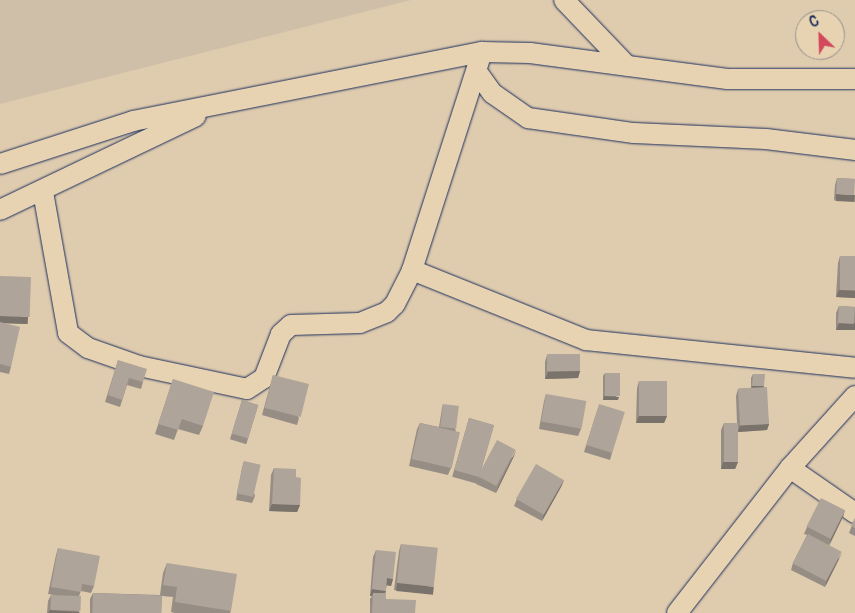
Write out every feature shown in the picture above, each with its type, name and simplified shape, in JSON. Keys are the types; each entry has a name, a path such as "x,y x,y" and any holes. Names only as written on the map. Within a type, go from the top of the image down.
{"street":[{"path":"564,0 627,66"},
{"path":"43,192 68,333 88,348 139,366 221,385 256,386 264,378 281,334 291,325 360,323 387,312 412,270 435,187 477,72 482,52"},
{"path":"0,164 133,121 212,108 482,52 627,66 727,79 855,79"},
{"path":"477,72 492,93 528,118 634,133 766,139 855,150"},
{"path":"0,210 43,192 212,108"},
{"path":"412,270 586,340 855,368"},
{"path":"678,613 790,468 855,396"},
{"path":"790,468 855,514"}],"shaded area":[{"path":"0,0 411,0 0,104"}],"building":[{"path":"837,178 855,179 854,195 836,194"},
{"path":"840,256 855,256 855,290 840,290"},
{"path":"0,276 31,277 30,317 0,316"},
{"path":"839,306 855,307 854,324 838,323"},
{"path":"0,322 20,327 11,367 0,364"},
{"path":"547,354 580,354 580,371 547,371"},
{"path":"118,360 147,369 143,382 129,378 122,400 108,395"},
{"path":"605,373 620,373 620,396 605,396"},
{"path":"753,374 765,374 764,386 752,386"},
{"path":"273,375 309,384 301,417 265,408"},
{"path":"173,379 214,392 203,426 182,419 178,430 158,424"},
{"path":"639,381 667,381 667,416 639,416"},
{"path":"767,387 769,424 740,425 738,389"},
{"path":"546,394 586,401 582,429 541,422"},
{"path":"242,400 258,405 248,438 232,433"},
{"path":"443,404 459,406 456,429 440,427"},
{"path":"599,404 625,412 612,453 586,445"},
{"path":"469,418 494,425 479,477 454,470"},
{"path":"420,423 460,432 452,468 412,459"},
{"path":"724,423 738,423 738,462 724,462"},
{"path":"497,440 516,450 496,486 478,476"},
{"path":"244,461 261,465 253,497 237,493"},
{"path":"536,464 564,480 544,515 516,499"},
{"path":"274,468 296,469 296,477 301,478 300,505 272,504"},
{"path":"821,498 845,510 831,539 806,527"},
{"path":"855,518 855,528 851,526"},
{"path":"808,534 842,552 826,581 793,563"},
{"path":"401,544 438,548 434,587 397,583"},
{"path":"58,548 100,556 94,586 82,584 81,592 51,587"},
{"path":"376,550 396,552 393,579 387,578 386,591 372,589"},
{"path":"167,563 237,574 231,611 175,602 177,587 163,585"},
{"path":"93,593 162,595 161,613 92,613"},
{"path":"373,593 386,593 386,599 416,600 415,613 372,613"},
{"path":"51,595 81,596 80,611 50,610"}]}
